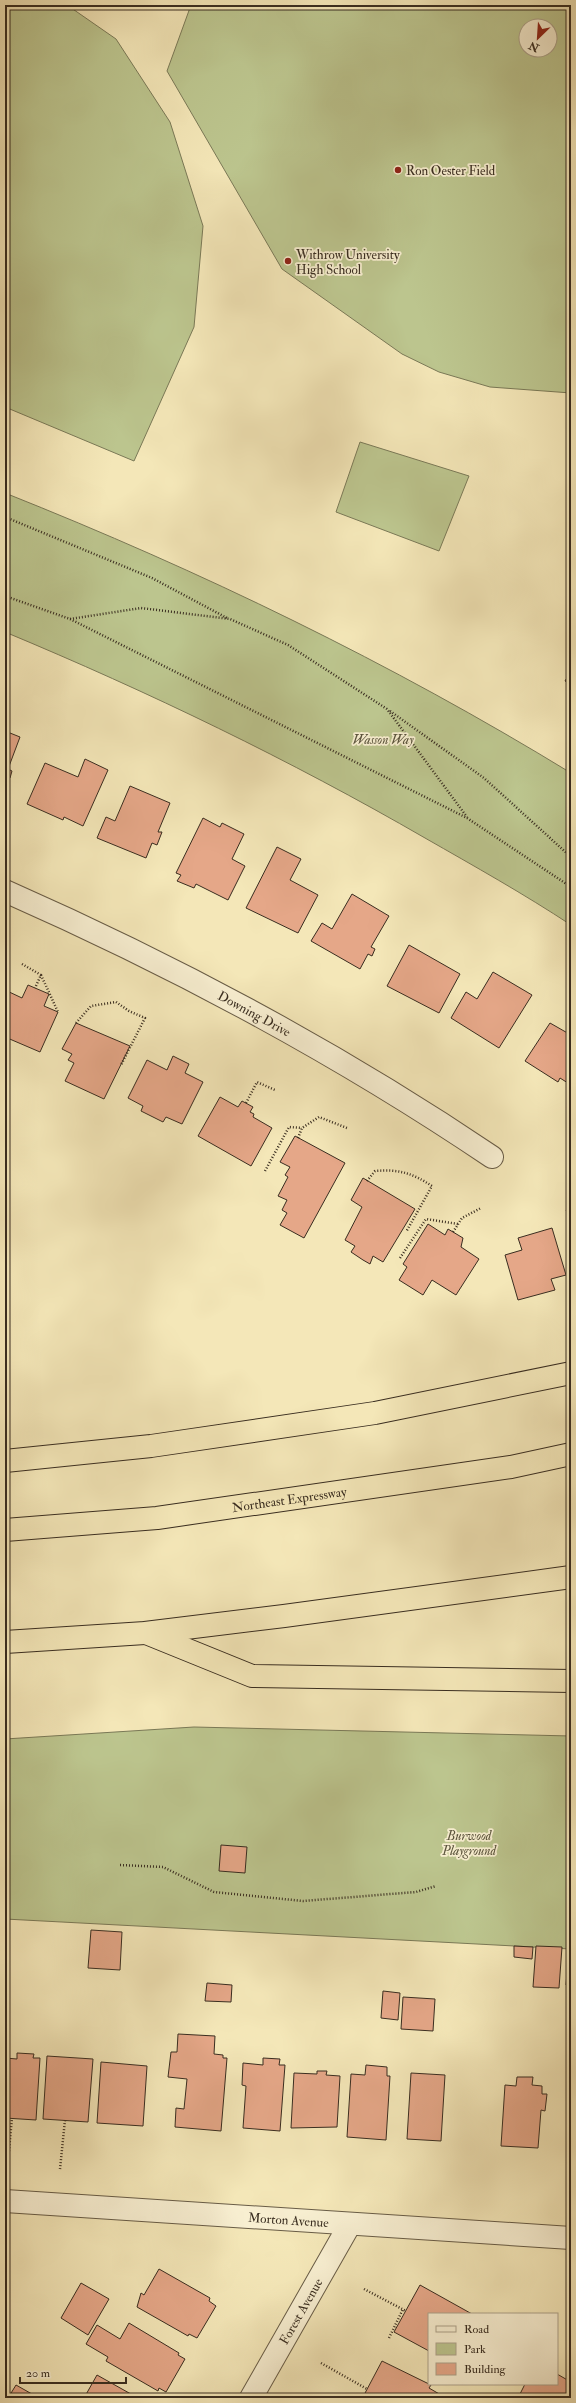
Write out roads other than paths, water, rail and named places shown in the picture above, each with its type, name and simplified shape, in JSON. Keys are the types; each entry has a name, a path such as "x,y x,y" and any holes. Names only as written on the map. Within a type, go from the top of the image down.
{"highway":[{"path":"5,1461 151,1446 376,1413 571,1373"},
{"name":"Northeast Expressway","path":"5,1530 157,1518 511,1466 571,1454"},
{"path":"5,1642 145,1633 284,1616 571,1576"},
{"path":"145,1633 252,1676 571,1682"}],"street":[{"name":"Downing Drive","path":"5,891 154,960 303,1039 444,1125 492,1157"},
{"name":"Morton Avenue","path":"5,2201 571,2238"},
{"name":"Forest Avenue","path":"251,2398 350,2224"}],"place":[{"name":"Ron Oester Field","path":"398,170"},
{"name":"Withrow University High School","path":"288,261"}],"park label":[{"name":"Wasson Way","path":"383,739"},
{"name":"Burwood Playground","path":"469,1842"}]}
